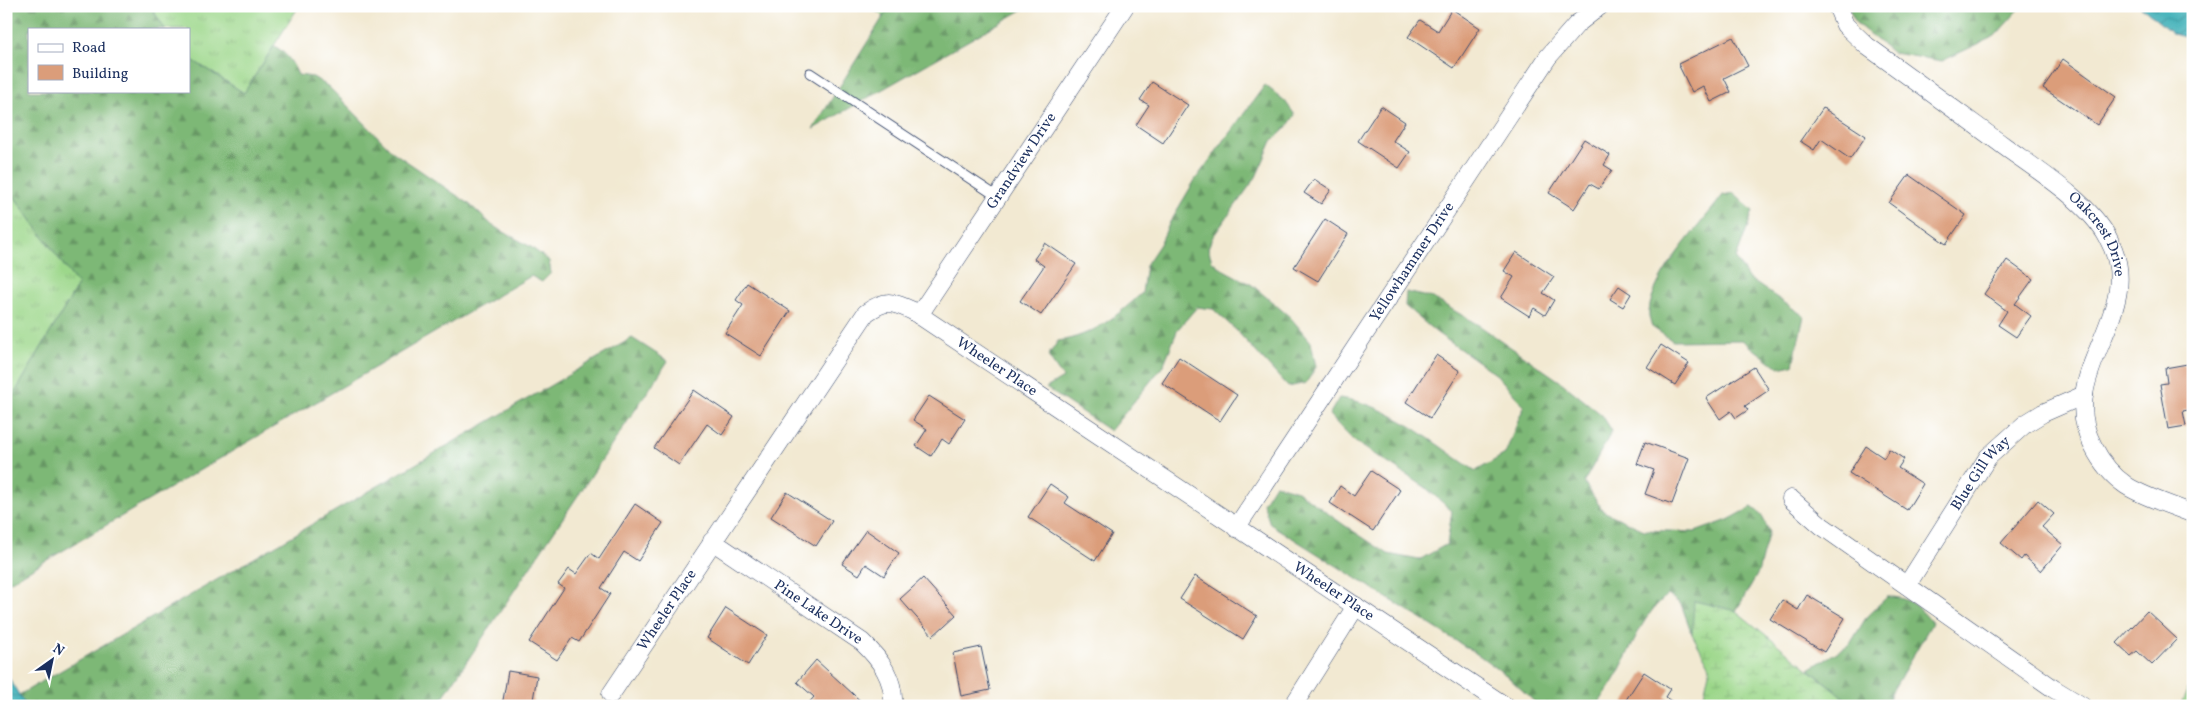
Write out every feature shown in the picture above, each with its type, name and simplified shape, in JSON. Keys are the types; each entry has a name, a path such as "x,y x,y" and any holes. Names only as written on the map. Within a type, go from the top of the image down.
{"street":[{"name":"Grandview Drive","path":"919,315 1125,6"},
{"name":"Yellowhammer Drive","path":"1236,528 1548,57 1577,24 1600,6"},
{"name":"Oakcrest Drive","path":"1838,6 1845,25 1867,46 2057,184 2102,227 2115,252 2120,277 2117,302 2086,377 2084,423 2102,463 2127,486 2193,514"},
{"name":"Wheeler Place","path":"611,694 866,313 880,303 893,302 919,315 1505,706"},
{"name":"Blue Gill Way","path":"1907,585 1988,456 2025,424 2043,413 2084,395"},
{"path":"1791,500 1822,526 2054,689 2082,706"},
{"name":"Pine Lake Drive","path":"712,541 862,642 877,656 886,671 890,681 893,706"},
{"path":"1293,706 1356,606"}],"lane":[{"path":"810,73 998,197"}],"green space":[{"path":"6,6 150,6 164,28 28,28 28,92 190,92 190,59 244,93 274,46 289,58 298,75 313,77 329,87 393,152 468,203 493,226 531,247 549,261 551,273 542,282 531,276 6,584 6,408 78,285 6,185"},
{"path":"150,6 299,6 244,93 190,59 190,28 164,28"},
{"path":"868,6 890,6 884,16"},
{"path":"890,6 1029,6 813,129"},
{"path":"1847,6 2022,6 1995,36 1942,61 1893,53 1857,24"},
{"path":"1265,85 1285,101 1295,115 1287,127 1272,141 1256,177 1212,238 1208,248 1212,261 1222,269 1252,285 1290,317 1311,342 1316,367 1306,383 1288,387 1237,331 1213,309 1197,307 1178,329 1163,366 1110,431 1046,388 1063,378 1048,356 1058,341 1082,335 1104,324 1142,293 1146,265 1160,244 1170,222 1195,180"},
{"path":"6,185 78,285 6,408"},
{"path":"1733,193 1753,211 1736,259 1748,278 1804,316 1793,365 1779,368 1742,340 1673,341 1652,327 1649,314 1652,297 1668,266 1723,195"},
{"path":"1406,292 1433,298 1480,326 1561,382 1602,415 1612,431 1584,482 1603,511 1644,530 1695,532 1728,520 1752,507 1761,514 1769,531 1758,573 1736,611 1695,601 1692,634 1681,604 1668,595 1659,602 1645,621 1618,673 1597,706 1539,706 1506,675 1480,656 1270,524 1263,503 1275,484 1297,491 1388,554 1419,560 1447,544 1452,511 1425,487 1354,441 1329,415 1339,398 1377,408 1394,417 1476,471 1505,454 1524,406 1497,375 1437,333 1405,306"},
{"path":"632,338 668,361 437,706 24,706 19,695"},
{"path":"1887,597 1901,598 1907,601 1923,612 1932,623 1890,695 1889,706 1854,706 1809,669 1850,644 1867,616"},
{"path":"1694,601 1736,611 1854,706 1707,706 1703,699 1710,667 1692,634"},
{"path":"2193,679 2193,706 2180,706"}],"water":[{"path":"2140,6 2193,6 2193,33 2185,37 2173,34"},
{"path":"6,673 24,703 24,706 6,706"}],"building":[{"path":"1452,9 1480,28 1454,68 1408,37 1420,20 1438,31"},
{"path":"1733,37 1748,66 1724,78 1731,92 1711,102 1703,86 1692,92 1678,64"},
{"path":"2063,59 2116,97 2097,125 2043,88"},
{"path":"1152,82 1188,105 1163,143 1136,125 1149,105 1140,100"},
{"path":"1381,106 1405,122 1393,141 1410,152 1399,168 1358,141"},
{"path":"1823,108 1866,136 1850,159 1821,139 1814,150 1800,141"},
{"path":"1584,139 1610,155 1604,165 1612,170 1599,189 1590,184 1574,209 1549,193"},
{"path":"1909,175 1966,215 1946,244 1889,203"},
{"path":"1314,179 1331,190 1321,204 1304,193"},
{"path":"1325,219 1348,234 1318,281 1294,267"},
{"path":"1045,243 1076,264 1041,315 1020,301 1044,266 1034,259"},
{"path":"1516,252 1554,277 1543,293 1554,300 1545,315 1534,308 1529,316 1501,298 1514,277 1504,271"},
{"path":"2007,260 2033,279 2015,304 2031,316 2016,337 1998,325 2007,311 1984,294"},
{"path":"747,283 790,311 761,356 725,333 743,305 736,300"},
{"path":"1619,286 1631,294 1623,307 1610,299"},
{"path":"1661,345 1689,363 1675,385 1647,367"},
{"path":"1436,355 1460,371 1430,418 1406,402"},
{"path":"1179,357 1237,395 1220,421 1162,383"},
{"path":"2193,363 2193,409 2183,411 2186,426 2168,429 2160,384 2167,383 2165,368"},
{"path":"1754,367 1769,390 1745,406 1748,410 1736,418 1731,411 1720,419 1706,398"},
{"path":"694,390 734,417 722,435 707,424 679,465 654,448"},
{"path":"929,396 965,419 949,444 942,439 931,456 916,446 927,429 913,420"},
{"path":"1645,442 1689,458 1672,504 1645,494 1654,470 1637,464"},
{"path":"1866,446 1884,458 1889,449 1904,459 1898,468 1923,484 1907,510 1849,473"},
{"path":"1371,471 1400,490 1373,531 1330,503 1340,486 1354,496"},
{"path":"1050,484 1069,497 1065,503 1112,534 1095,561 1028,517"},
{"path":"787,492 832,521 816,546 771,517"},
{"path":"2038,500 2054,514 2042,527 2063,545 2041,571 2024,556 2021,560 2001,543"},
{"path":"635,504 663,523 638,561 624,552 601,588 610,594 579,642 572,638 557,660 529,642 564,588 558,584 569,569 576,574 591,553 599,559"},
{"path":"866,530 899,553 884,576 866,564 859,575 842,564"},
{"path":"1195,576 1257,616 1243,639 1180,599"},
{"path":"923,578 956,615 933,636 900,599"},
{"path":"1807,595 1845,618 1824,652 1770,619 1782,600 1798,610"},
{"path":"726,608 767,635 748,665 707,638"},
{"path":"2147,611 2177,639 2152,665 2137,651 2131,656 2117,643"},
{"path":"981,647 990,690 961,696 953,653"},
{"path":"816,660 866,706 806,706 814,697 797,682"},
{"path":"508,671 537,676 532,706 502,706"},
{"path":"1644,672 1670,689 1665,697 1679,706 1622,706"}]}
